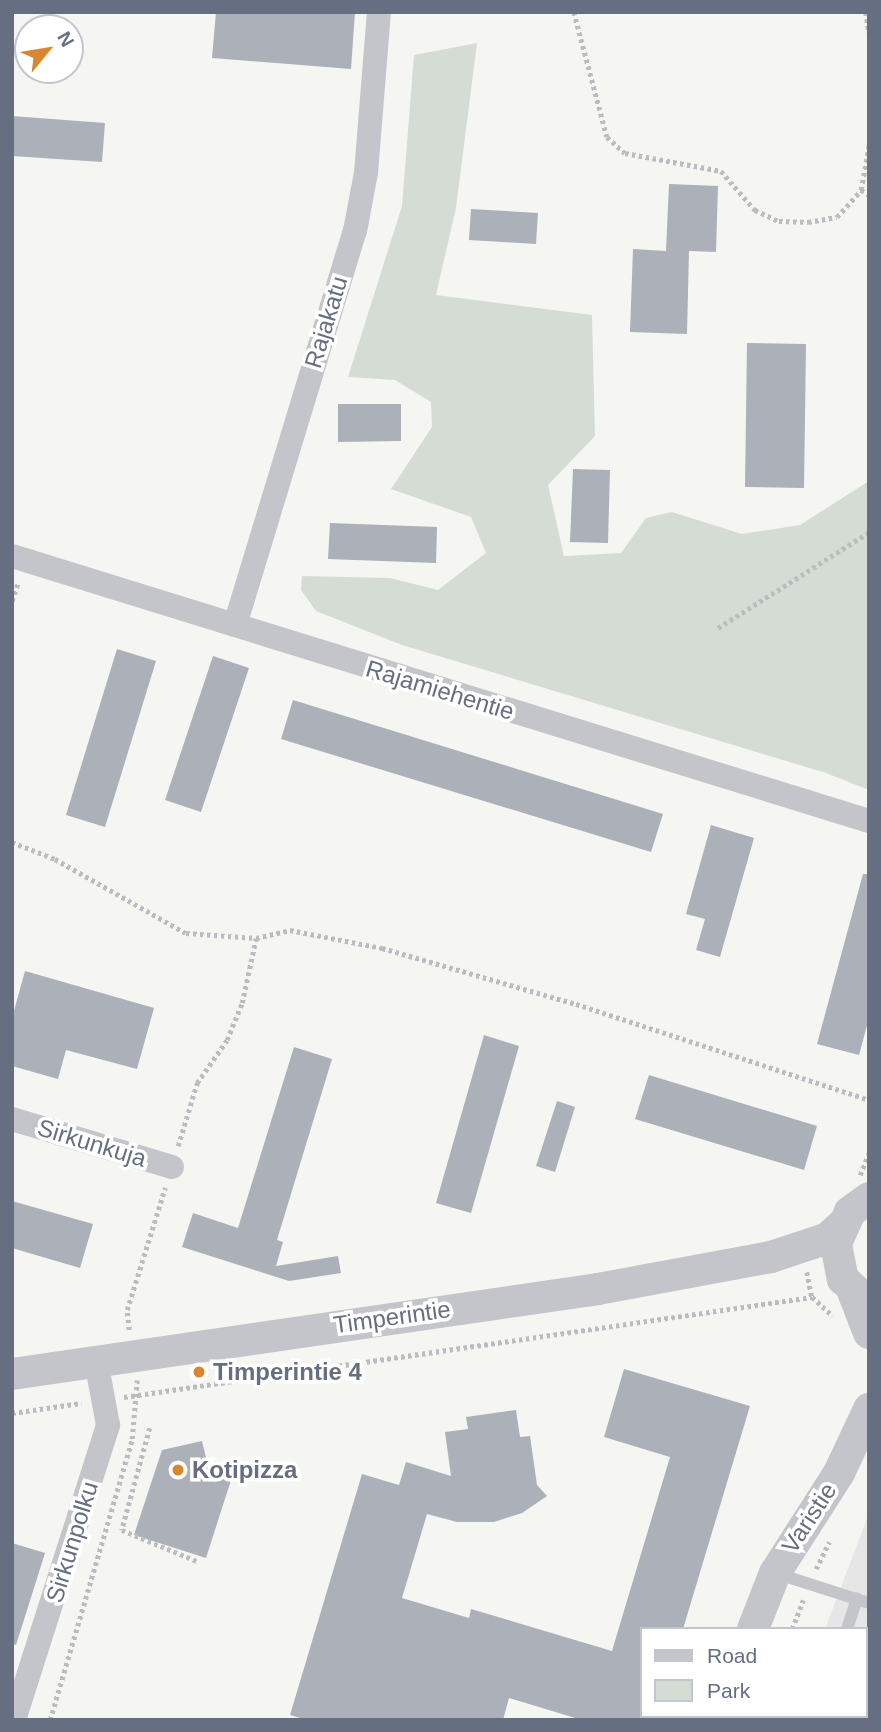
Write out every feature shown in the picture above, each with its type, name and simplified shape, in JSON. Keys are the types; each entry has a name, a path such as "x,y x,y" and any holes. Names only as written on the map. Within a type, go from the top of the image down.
{"street":[{"name":"Rajakatu","path":"234,625 355,231 366,173 379,12"},
{"name":"Rajamiehentie","path":"12,556 869,821"},
{"name":"Sirkunkuja","path":"12,1119 172,1167"},
{"name":"Timperintie","path":"12,1374 598,1289 771,1256 828,1238 869,1198"},
{"path":"841,1226 836,1244 869,1333"},
{"name":"Timperintie","path":"771,1256 855,1292"},
{"name":"Sirkunpolku","path":"14,1720 108,1426 96,1361"},
{"name":"Varistie","path":"754,1627 775,1573 839,1473 869,1409"}],"lane":[{"path":"775,1573 863,1601 848,1627"}],"path":[{"path":"574,12 602,124 607,137 625,153 721,171 755,210 779,221 837,217 861,190 869,145"},
{"path":"866,12 869,33"},
{"path":"861,190 869,195"},
{"path":"718,628 869,532"},
{"path":"12,601 18,582"},
{"path":"12,842 55,859 186,933 256,938 290,930 382,948 576,1004 869,1100"},
{"path":"50,1720 132,1439 138,1394 127,1310 197,1083 228,1040 242,1003 256,938"},
{"path":"869,1153 869,1161"},
{"path":"12,1413 812,1297"},
{"path":"150,1428 122,1530 197,1561"},
{"path":"793,1627 834,1531"}],"shaded area":[{"path":"869,1513 869,1720 791,1720 867,1718 867,1627 826,1627"}],"green space":[{"path":"477,43 456,208 436,295 592,315 595,436 548,485 564,556 621,553 646,518 672,512 742,534 800,525 869,481 869,790 826,773 402,645 316,611 301,590 302,576 390,578 438,590 486,553 471,517 391,489 432,427 431,402 395,380 348,377 402,206 414,55"}],"building":[{"path":"216,12 355,12 351,69 212,58"},
{"path":"12,116 105,123 102,162 12,156"},
{"path":"669,184 718,186 716,252 689,251 687,334 630,332 633,249 666,251"},
{"path":"471,209 538,213 536,244 469,240"},
{"path":"747,343 806,344 804,488 745,487"},
{"path":"338,404 401,404 401,441 338,442"},
{"path":"573,469 610,470 608,543 570,542"},
{"path":"330,523 437,527 436,563 328,559"},
{"path":"117,649 156,661 105,827 66,815"},
{"path":"213,656 249,668 201,812 165,800"},
{"path":"293,700 663,814 651,852 281,739"},
{"path":"711,825 754,838 720,957 696,950 705,919 686,914"},
{"path":"863,874 869,874 869,1018 859,1055 817,1044"},
{"path":"25,971 154,1008 137,1069 66,1050 58,1079 12,1066 12,1018"},
{"path":"484,1035 519,1046 471,1213 436,1203"},
{"path":"294,1047 332,1059 277,1240 283,1242 276,1266 338,1256 341,1273 289,1281 182,1247 193,1213 238,1228"},
{"path":"649,1075 817,1126 804,1170 635,1119"},
{"path":"557,1101 575,1107 555,1172 536,1166"},
{"path":"12,1201 93,1224 80,1268 12,1248"},
{"path":"624,1369 750,1406 684,1627 640,1627 641,1720 582,1720 509,1698 503,1720 307,1720 290,1715 362,1474 399,1485 406,1462 451,1476 445,1432 468,1429 466,1417 516,1410 520,1437 530,1436 537,1485 547,1496 522,1513 494,1522 457,1522 427,1514 402,1598 469,1618 471,1609 612,1651 670,1457 604,1437"},
{"path":"202,1441 208,1466 233,1474 206,1558 134,1535 162,1450"},
{"path":"12,1543 45,1553 16,1645 12,1644"}],"place":[{"name":"Timperintie 4","path":"199,1372"},
{"name":"Kotipizza","path":"178,1470"}]}
